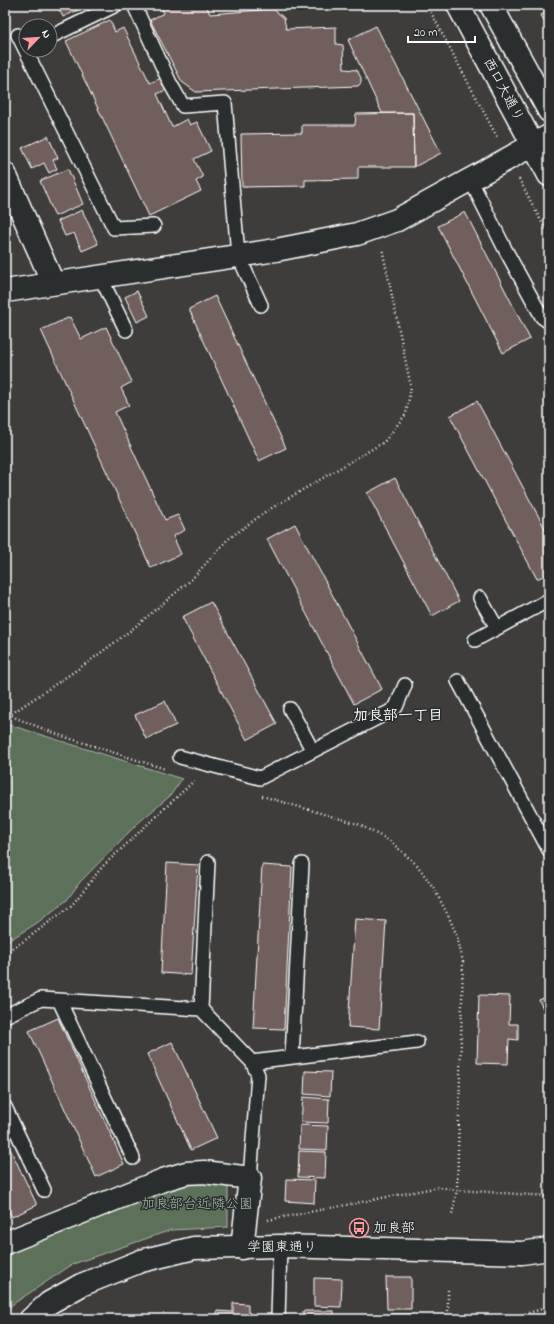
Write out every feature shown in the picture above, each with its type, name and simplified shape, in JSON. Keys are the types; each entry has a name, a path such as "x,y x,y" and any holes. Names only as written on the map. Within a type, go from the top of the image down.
{"street":[{"name":"西口大通り","path":"458,5 541,141 549,175"},
{"path":"491,5 549,111"},
{"path":"5,291 238,255 357,234 378,228 397,220 541,141"},
{"path":"5,174 54,283"},
{"path":"5,1243 163,1180 186,1173 204,1172 250,1178 242,1248"},
{"name":"学園東通り","path":"31,1319 49,1303 81,1285 141,1261 194,1248 280,1246 522,1253 549,1249"}],"lane":[{"path":"58,33 116,5"},
{"path":"134,5 170,83 183,106 225,103 238,255 261,305"},
{"path":"30,58 114,228 154,226"},
{"path":"470,179 505,249 542,317 549,322"},
{"path":"100,276 126,330"},
{"path":"480,598 497,628"},
{"path":"475,640 549,600"},
{"path":"458,681 549,850"},
{"path":"180,756 260,778 389,712 396,707 405,684"},
{"path":"290,709 309,744"},
{"path":"201,1009 208,862"},
{"path":"292,1057 302,864"},
{"path":"5,1016 41,999 201,1009 252,1062 258,1075 250,1178"},
{"path":"59,1000 133,1158"},
{"path":"252,1062 417,1042"},
{"path":"5,1107 44,1190"},
{"path":"278,1319 280,1246"}],"path":[{"path":"427,5 549,236"},
{"path":"5,718 87,663 130,630 191,580 227,540 265,512 384,442 406,414 411,387 378,228"},
{"path":"5,711 9,715 59,734 168,769"},
{"path":"5,952 24,941 72,905 102,867 196,778 189,776"},
{"path":"257,795 358,824 390,841 417,865 433,887 448,915 457,936 463,962 457,1190 452,1214"},
{"path":"261,1221 439,1187 457,1190 549,1196"},
{"path":"448,1290 448,1319"},
{"path":"497,1319 549,1307"}],"green space":[{"path":"10,725 182,779 170,796 138,823 80,882 67,900 37,923 5,943 5,728"},
{"name":"加良部台近隣公園","path":"196,1178 228,1184 228,1227 171,1230 73,1264 13,1304 5,1312 5,1255 165,1188"}],"building":[{"path":"57,5 79,5 78,10 63,17"},
{"path":"206,5 210,14 273,9 284,18 286,29 336,27 336,44 343,45 344,69 357,70 361,78 361,83 358,86 196,92 182,82 150,20 164,13 160,6"},
{"path":"549,11 549,31 541,15"},
{"path":"110,20 115,32 123,28 150,83 161,78 166,90 157,94 172,127 187,119 190,125 197,122 211,151 194,159 203,177 196,181 201,191 149,216 66,41"},
{"path":"376,26 441,153 414,167 413,113 382,113 348,40"},
{"path":"413,113 414,167 358,167 358,179 305,180 305,186 242,187 241,134 302,133 302,125 355,125 356,114"},
{"path":"48,136 58,158 53,160 57,169 49,173 44,163 32,169 22,148"},
{"path":"68,169 83,204 55,216 40,181"},
{"path":"82,210 98,244 82,251 74,233 65,236 58,221"},
{"path":"465,212 530,339 503,353 438,226"},
{"path":"137,291 149,316 137,322 125,297"},
{"path":"215,296 286,448 259,461 189,309"},
{"path":"70,317 81,339 106,327 132,382 121,388 129,405 115,412 165,520 178,515 185,530 173,536 181,554 151,568 41,330"},
{"path":"477,401 549,536 549,573 537,579 450,416"},
{"path":"395,478 459,601 432,616 367,493"},
{"path":"295,524 382,689 354,704 267,539"},
{"path":"211,602 277,724 247,740 182,617"},
{"path":"165,701 176,725 146,739 135,715"},
{"path":"167,863 198,865 191,975 161,973"},
{"path":"262,865 292,867 284,1029 253,1028"},
{"path":"355,919 386,921 379,1029 348,1027"},
{"path":"479,995 510,996 509,1024 518,1024 518,1040 509,1039 508,1064 477,1063"},
{"path":"549,996 549,1022 539,1000"},
{"path":"58,1018 124,1164 96,1177 29,1031"},
{"path":"172,1042 217,1138 191,1150 147,1054"},
{"path":"305,1071 331,1072 330,1096 304,1094"},
{"path":"303,1097 329,1099 328,1123 301,1122"},
{"path":"300,1125 328,1126 327,1150 299,1149"},
{"path":"5,1138 37,1205 12,1217 5,1204"},
{"path":"299,1151 326,1152 325,1178 298,1177"},
{"path":"286,1179 315,1180 314,1203 285,1201"},
{"path":"386,1277 411,1277 411,1309 387,1309"},
{"path":"314,1278 342,1279 341,1307 314,1306"},
{"path":"233,1303 248,1304 250,1319 217,1319 217,1311 233,1312"},
{"path":"303,1311 334,1311 334,1319 303,1319"},
{"path":"389,1314 411,1314 410,1319 389,1319"}],"place":[{"name":"加良部","path":"359,1228"}],"district":[{"name":"加良部一丁目","path":"398,716"}]}
